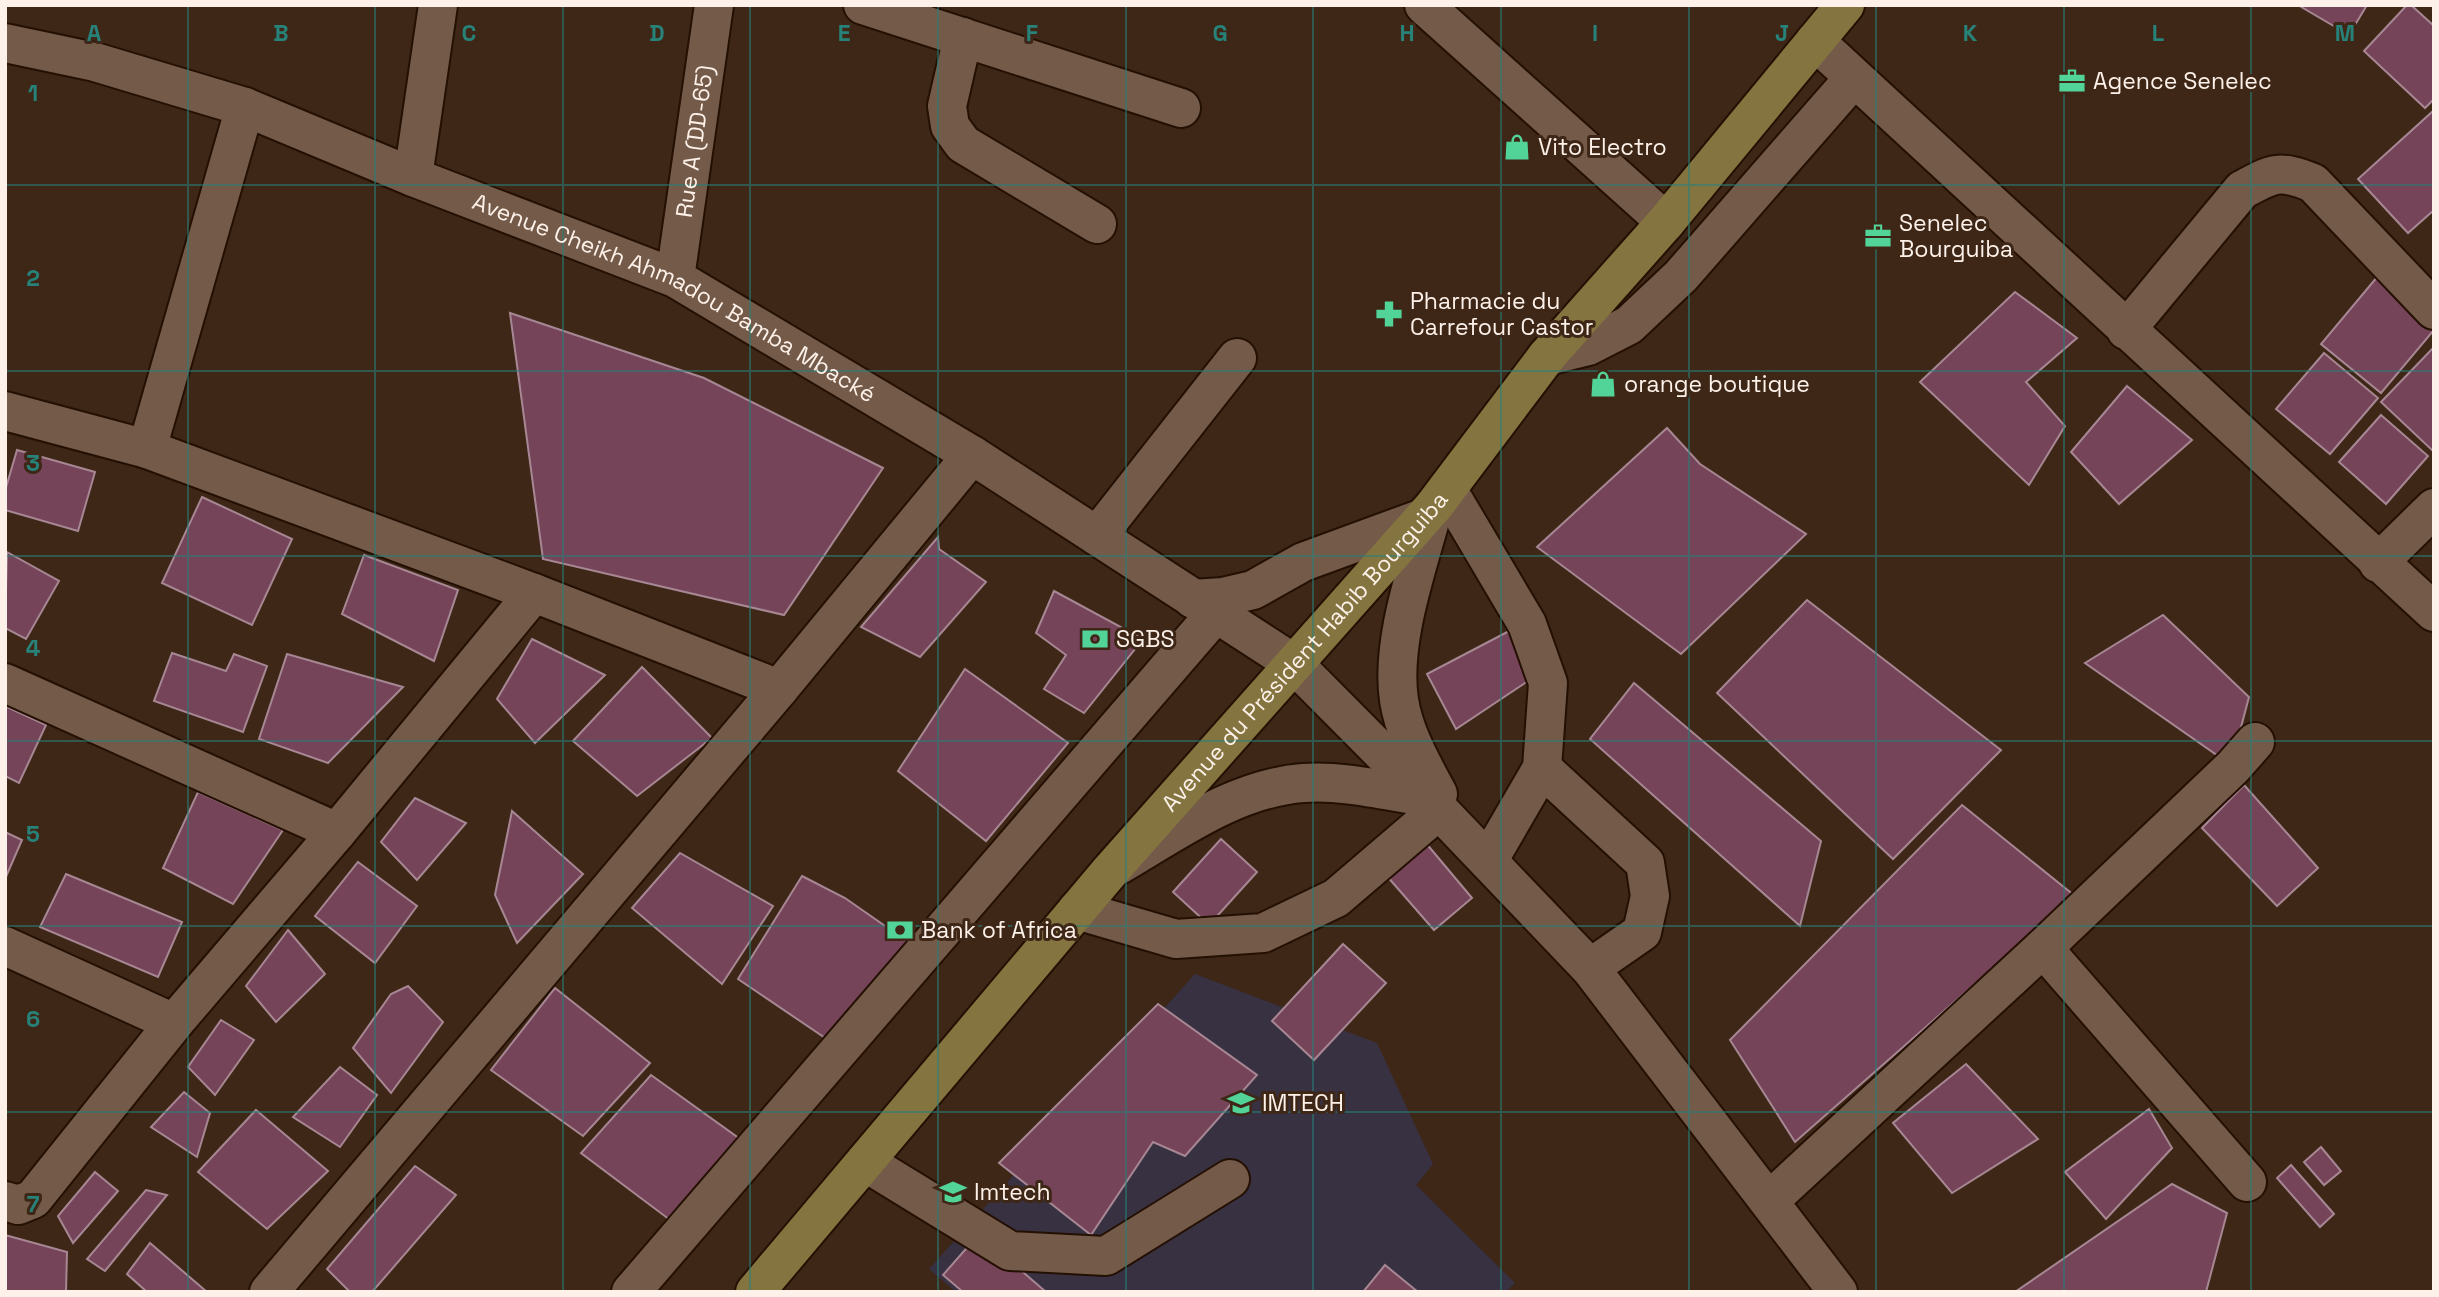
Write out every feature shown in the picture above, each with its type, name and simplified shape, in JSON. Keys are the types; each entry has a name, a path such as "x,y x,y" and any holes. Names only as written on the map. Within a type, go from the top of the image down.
{"main road":[{"name":"Avenue du Président Habib Bourguiba","path":"755,1292 1111,870 1434,504 1547,356 1666,222 1846,5"}],"street":[{"path":"413,177 438,5"},
{"name":"Rue A (DD-65)","path":"676,278 714,5"},
{"path":"863,5 1181,108"},
{"path":"1424,5 1666,222"},
{"path":"963,37 947,106 950,126 962,144 1097,224"},
{"path":"1815,41 2434,612"},
{"name":"Avenue Cheikh Ahmadou Bamba Mbacké","path":"5,43 95,62 244,107 413,177 676,278 972,455 1293,663 1590,968 1838,1292"},
{"path":"1547,356 1588,346 1629,325 1681,276 1854,78"},
{"path":"147,449 244,107"},
{"path":"2126,330 2242,190 2265,177 2289,173 2313,183 2434,310"},
{"path":"1097,536 1237,358"},
{"path":"5,411 147,449 534,593 779,689"},
{"path":"269,1292 779,689 972,455"},
{"path":"631,1292 1205,606 1223,597 1254,590 1303,562 1434,504"},
{"path":"1434,504 1527,624 1548,683 1542,768 1488,861"},
{"path":"1434,504 1397,659 1399,701 1408,733 1440,811"},
{"path":"2378,563 2434,508"},
{"path":"5,1201 18,1205 33,1199 174,1023 337,832 534,593"},
{"path":"5,683 337,832"},
{"path":"1769,1201 2043,948 2255,742"},
{"path":"1542,768 1645,863 1650,896 1642,932 1590,968"},
{"path":"1111,870 1223,805 1261,791 1304,783 1359,786 1440,811"},
{"path":"1077,910 1176,939 1263,933 1336,898 1440,811"},
{"path":"5,946 174,1023"},
{"path":"2043,948 2247,1182"},
{"path":"865,1162 1010,1251 1106,1256 1230,1179"}],"shaded area":[{"name":"IMTECH","path":"1195,974 1377,1043 1433,1164 1416,1185 1515,1283 1506,1292 956,1292 929,1269"}],"building":[{"path":"2298,5 2367,5 2349,35"},
{"path":"2407,5 2411,5 2434,26 2434,99 2425,108 2364,51"},
{"path":"2432,112 2434,210 2408,233 2358,179"},
{"path":"2378,276 2434,323 2434,330 2381,393 2321,344"},
{"path":"2015,292 2077,338 2026,382 2065,426 2029,485 1920,382"},
{"path":"510,313 704,378 883,468 784,615 543,559"},
{"path":"2434,347 2434,452 2381,402"},
{"path":"2324,353 2378,398 2330,454 2276,409"},
{"path":"2127,386 2192,440 2119,504 2071,452"},
{"path":"2381,415 2428,456 2386,504 2339,462"},
{"path":"1667,428 1700,464 1806,534 1681,654 1537,547"},
{"path":"17,450 95,472 78,531 5,510 5,491"},
{"path":"202,497 292,539 252,625 162,583"},
{"path":"938,537 939,549 986,582 920,657 861,627"},
{"path":"7,552 59,581 26,639 5,628"},
{"path":"364,555 458,590 434,661 342,614"},
{"path":"1054,591 1143,639 1084,713 1044,689 1066,655 1036,633"},
{"path":"1807,600 2001,750 1893,859 1717,693"},
{"path":"2163,615 2249,697 2231,765 2085,663"},
{"path":"1513,629 1534,677 1456,729 1427,674"},
{"path":"532,639 605,675 535,743 497,699"},
{"path":"172,653 226,671 234,654 267,666 243,732 154,701"},
{"path":"287,654 403,687 328,763 259,739"},
{"path":"642,667 712,738 637,796 573,741"},
{"path":"965,669 1068,743 986,841 898,771"},
{"path":"1634,683 1821,841 1800,926 1590,739"},
{"path":"5,706 46,725 19,783 5,776"},
{"path":"2244,785 2318,868 2277,906 2202,828"},
{"path":"198,792 283,830 233,904 163,868"},
{"path":"415,798 466,823 417,880 381,842"},
{"path":"1962,805 2075,896 1795,1142 1730,1040"},
{"path":"512,811 583,874 517,943 495,895"},
{"path":"5,832 22,840 5,879"},
{"path":"1221,839 1257,872 1209,925 1173,892"},
{"path":"1425,842 1472,898 1434,930 1386,875"},
{"path":"680,853 773,906 722,984 632,908"},
{"path":"358,862 417,906 375,963 315,916"},
{"path":"66,874 182,922 158,977 40,927"},
{"path":"802,876 845,898 918,949 834,1044 738,979"},
{"path":"288,930 325,974 276,1022 246,986"},
{"path":"1343,944 1386,983 1314,1060 1272,1021"},
{"path":"408,986 443,1022 391,1093 353,1048 391,994"},
{"path":"555,988 650,1063 583,1136 491,1070"},
{"path":"1158,1004 1257,1075 1185,1156 1153,1142 1091,1235 999,1163"},
{"path":"221,1020 254,1040 215,1095 188,1067"},
{"path":"1966,1064 2038,1139 1952,1193 1893,1123"},
{"path":"340,1067 377,1095 340,1147 293,1117"},
{"path":"651,1075 740,1139 670,1220 581,1153"},
{"path":"184,1092 210,1113 197,1157 151,1127"},
{"path":"2149,1109 2172,1148 2106,1219 2065,1172"},
{"path":"256,1110 328,1171 267,1229 198,1172"},
{"path":"2321,1147 2341,1171 2324,1185 2304,1162"},
{"path":"2291,1165 2334,1214 2320,1227 2277,1178"},
{"path":"415,1166 456,1195 372,1292 350,1292 327,1269"},
{"path":"95,1172 118,1191 73,1243 58,1216"},
{"path":"2172,1184 2227,1213 2206,1292 2015,1292"},
{"path":"146,1190 167,1195 105,1271 87,1259"},
{"path":"979,1234 1046,1292 963,1292 943,1275"},
{"path":"5,1235 67,1252 66,1292 5,1292"},
{"path":"150,1243 207,1292 147,1292 127,1274"},
{"path":"1385,1265 1418,1292 1363,1292"}],"place":[{"name":"Agence Senelec","path":"2072,81"},
{"name":"Vito Electro","path":"1517,147"},
{"name":"Senelec Bourguiba","path":"1878,236"},
{"name":"Pharmacie du Carrefour Castor","path":"1389,314"},
{"name":"orange boutique","path":"1603,384"},
{"name":"SGBS","path":"1095,639"},
{"name":"Bank of Africa","path":"900,930"},
{"name":"IMTECH","path":"1241,1103"},
{"name":"Imtech","path":"953,1192"}]}
